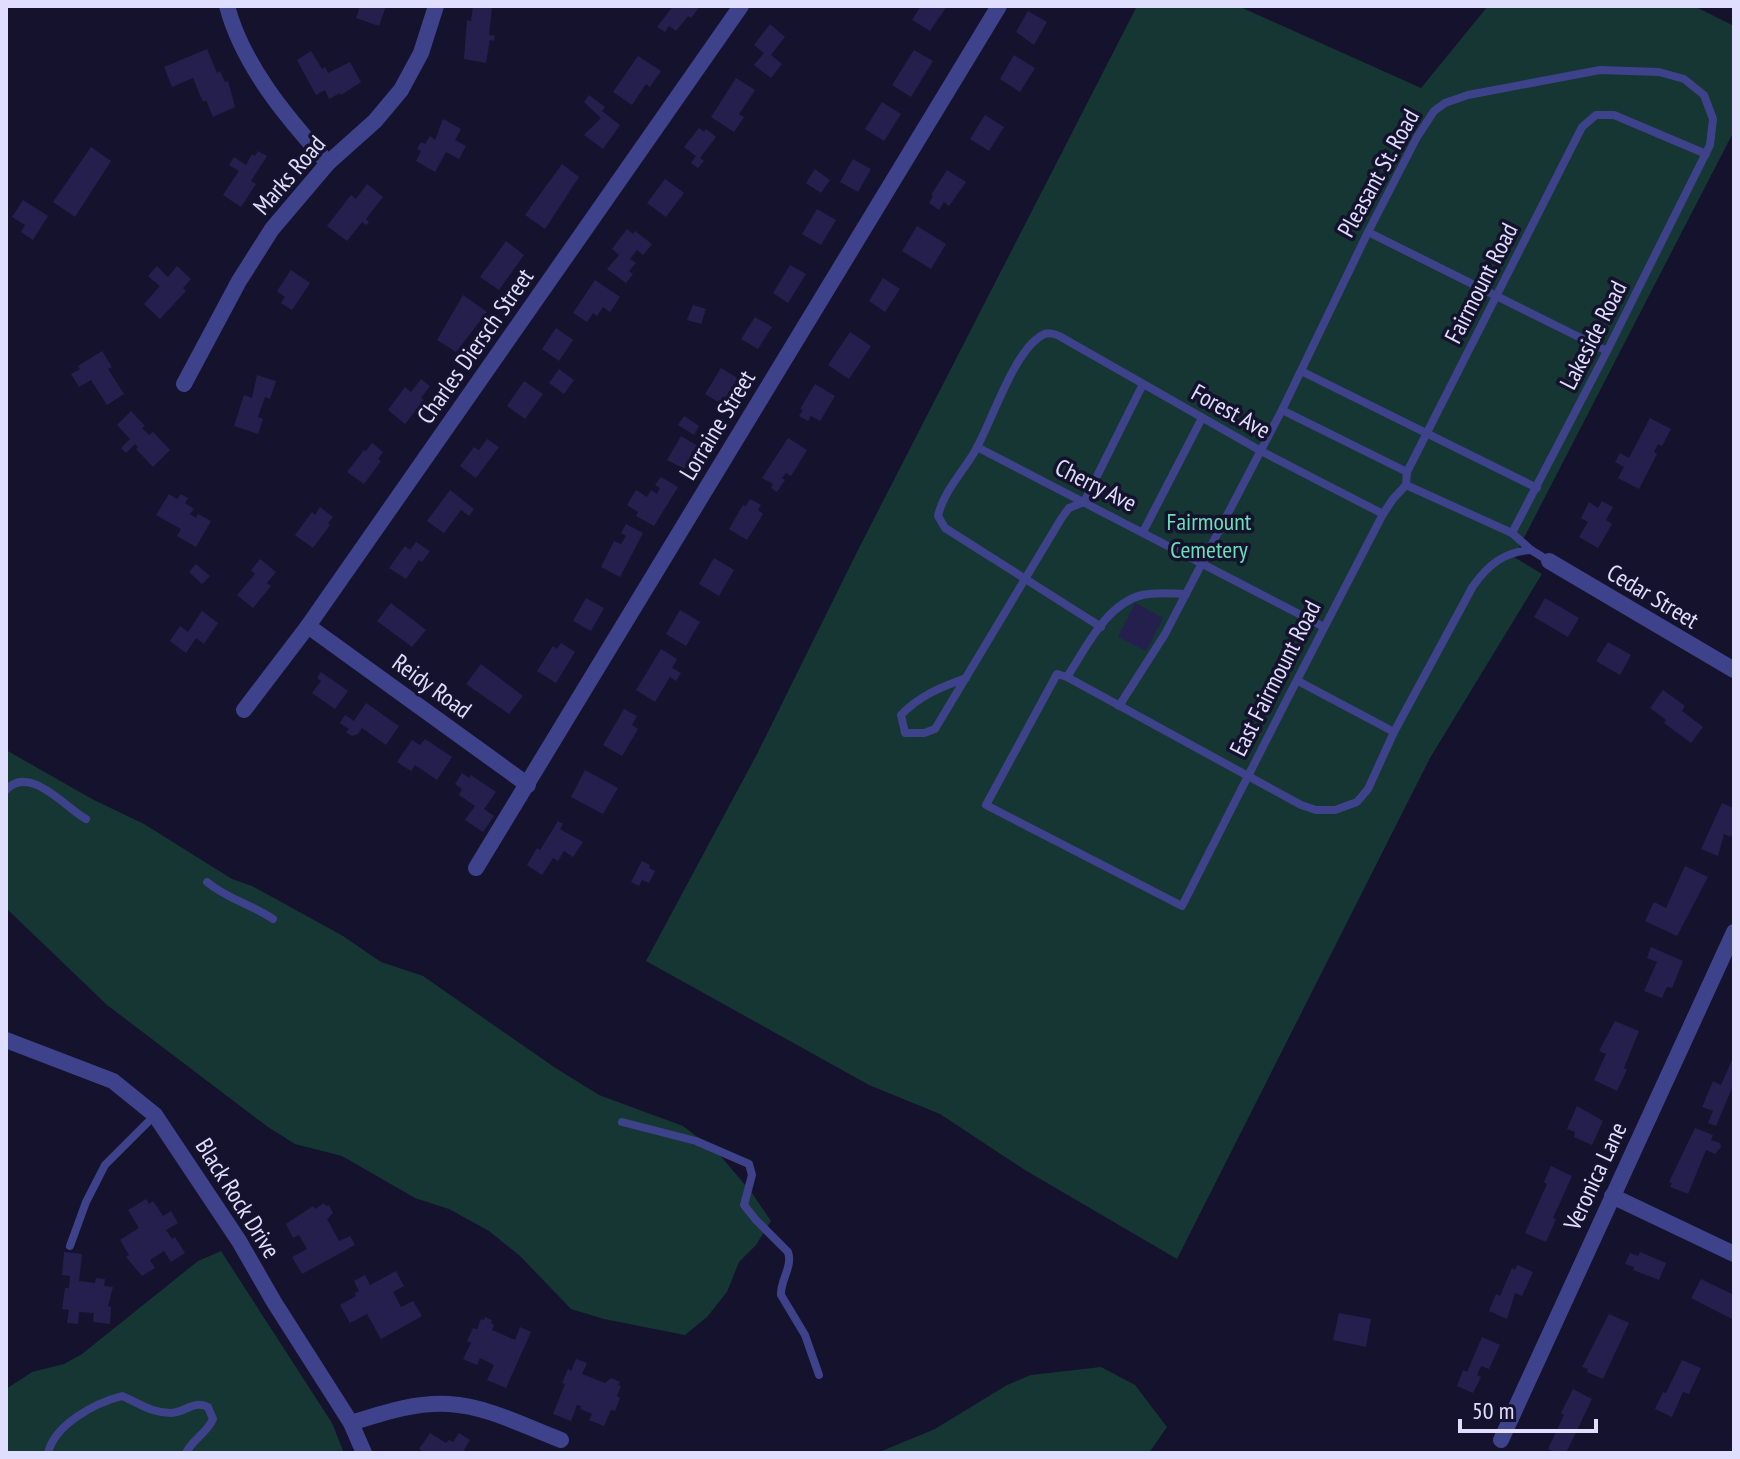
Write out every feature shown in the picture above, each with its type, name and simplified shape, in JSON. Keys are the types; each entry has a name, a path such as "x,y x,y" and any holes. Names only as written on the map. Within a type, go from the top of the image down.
{"street":[{"path":"227,6 244,48 264,82 284,112 328,163"},
{"name":"Marks Road","path":"184,384 239,281 272,229 328,163 375,121 401,90 421,53 436,6"},
{"name":"Charles Diersch Street","path":"244,710 308,626 741,6"},
{"name":"Lorraine Street","path":"476,868 999,6"},
{"name":"Cedar Street","path":"1549,561 1734,670"},
{"name":"Reidy Road","path":"308,626 528,785"},
{"name":"Veronica Lane","path":"1501,1440 1734,932"},
{"name":"Black Rock Drive","path":"6,1040 113,1081 155,1115 239,1241 351,1423 364,1453"},
{"path":"1612,1196 1734,1254"},
{"path":"351,1423 399,1409 451,1404 477,1409 561,1440"}],"lane":[{"name":"Pleasant St. Road","path":"1119,706 1158,647 1282,410 1368,232 1417,137 1434,111 1445,103 1468,95 1600,70 1643,70 1670,74 1696,88 1710,107 1713,131 1706,154"},
{"name":"Fairmount Road","path":"1407,472 1582,127 1596,115 1614,115 1706,154"},
{"name":"Lakeside Road","path":"1512,533 1706,154"},
{"path":"1368,232 1607,351"},
{"name":"Forest Ave","path":"977,447 1014,370 1028,349 1046,334 1052,333 1261,451 1383,514"},
{"path":"1301,371 1537,488"},
{"path":"966,678 915,700 901,715 905,733 924,733 935,729 966,678 1061,519 1069,508 1084,502 1143,384"},
{"path":"1282,410 1407,472 1406,485 1512,533 1549,561"},
{"path":"1143,532 1202,418"},
{"path":"977,447 938,516 945,528 1101,627"},
{"name":"Cherry Ave","path":"977,447 1324,627"},
{"name":"East Fairmount Road","path":"1067,677 1057,674 986,805 1182,906 1383,514 1406,485"},
{"path":"1186,594 1140,596 1127,601 1101,627 1067,677 1301,805 1324,811 1345,808 1357,802 1368,789 1394,732 1486,567 1515,551 1531,550"},
{"path":"1298,681 1394,732"},
{"path":"6,790 18,781 36,785 86,819"},
{"path":"207,882 220,893 273,919"},
{"path":"70,1246 86,1202 105,1165 155,1115"},
{"path":"622,1122 696,1141 749,1164 752,1175 744,1205 788,1252 790,1258 780,1288 781,1295 805,1335 819,1375"},
{"path":"48,1453 53,1440 72,1422 122,1396 145,1409 160,1412 179,1412 197,1404 208,1407 213,1419 211,1424 195,1438 186,1453"}],"green space":[{"name":"Fairmount Cemetery","path":"1137,6 1238,6 1421,88 1488,6 1694,6 1734,26 1734,131 1514,557 1542,574 1430,758 1177,1259 1025,1170 940,1114 869,1085 646,961 757,754"},
{"path":"6,750 92,799 144,824 232,879 252,886 343,936 381,962 423,976 599,1095 683,1126 718,1153 771,1221 756,1245 739,1262 727,1292 707,1317 685,1335 604,1319 571,1309 520,1256 489,1231 449,1209 415,1198 342,1156 295,1144 268,1127 107,1005 6,908"},
{"path":"221,1251 332,1423 344,1453 6,1453 6,1389 32,1372 64,1364 82,1354 198,1261"},
{"path":"1101,1367 1135,1385 1167,1427 1149,1453 877,1453 935,1429 1007,1385 1031,1375"}],"building":[{"path":"360,6 386,6 379,26 356,18"},
{"path":"473,6 492,7 489,35 495,36 494,41 490,40 486,63 464,59 467,20 471,21"},
{"path":"673,6 700,6 676,31 669,26 665,32 657,27"},
{"path":"921,6 947,6 930,31 912,20"},
{"path":"1028,11 1047,22 1034,45 1016,32"},
{"path":"770,24 785,37 771,55 782,64 771,78 754,65 764,53 754,45"},
{"path":"207,49 217,73 220,71 225,82 228,81 235,107 213,117 193,78 172,87 164,67"},
{"path":"914,50 933,61 911,97 892,85"},
{"path":"311,51 328,73 350,62 361,82 329,99 325,90 316,95 297,60"},
{"path":"1014,55 1035,68 1020,92 1000,79"},
{"path":"638,56 661,71 650,87 646,84 632,105 613,92"},
{"path":"736,78 755,90 739,114 744,117 734,132 711,117"},
{"path":"589,95 605,107 602,111 620,125 603,149 584,135 601,118 584,102"},
{"path":"882,102 901,114 884,141 865,129"},
{"path":"985,115 1004,127 989,151 970,139"},
{"path":"443,119 461,129 455,140 466,146 459,159 446,152 435,172 416,161 421,151 417,149 430,136 435,140"},
{"path":"699,128 716,137 700,158 704,161 698,168 691,163 696,156 684,147"},
{"path":"91,147 111,161 75,217 53,202"},
{"path":"258,151 267,156 251,181 256,184 241,207 223,195 239,171 229,165 234,157 246,165 252,154 255,156"},
{"path":"853,159 871,169 858,192 840,182"},
{"path":"562,164 579,177 545,229 525,215"},
{"path":"815,169 830,180 821,193 806,183"},
{"path":"947,170 966,182 949,206 944,202 939,210 929,203"},
{"path":"665,179 684,193 666,217 647,203"},
{"path":"367,184 383,197 366,219 369,222 366,225 362,222 347,241 327,226 351,195 356,199"},
{"path":"23,200 48,216 33,240 21,232 25,225 12,217"},
{"path":"817,209 836,220 821,245 802,234"},
{"path":"917,226 946,244 931,269 902,251"},
{"path":"627,229 633,234 635,231 652,244 643,255 637,250 630,259 636,263 629,271 633,274 626,283 607,269 619,255 612,249"},
{"path":"506,241 524,255 499,290 480,277"},
{"path":"790,265 806,274 788,303 773,293"},
{"path":"157,266 168,277 177,266 191,279 183,288 186,291 160,319 144,304 160,286 148,276"},
{"path":"291,270 310,283 292,310 281,303 285,297 277,291"},
{"path":"883,278 900,289 885,312 869,301"},
{"path":"595,280 620,297 610,312 603,307 597,316 593,313 587,322 573,313"},
{"path":"463,295 487,312 456,352 437,340"},
{"path":"693,305 706,309 701,324 687,320"},
{"path":"755,317 772,327 758,349 741,339"},
{"path":"556,328 573,340 559,361 542,349"},
{"path":"850,332 871,346 849,379 828,365"},
{"path":"102,351 112,367 108,369 124,394 107,405 91,380 79,387 71,374"},
{"path":"721,368 739,379 723,405 705,394"},
{"path":"559,369 574,380 564,394 549,383"},
{"path":"257,375 276,381 270,399 265,397 258,417 263,419 258,434 234,426 244,395 252,398"},
{"path":"421,379 430,386 421,398 424,400 405,424 388,410 405,387 411,392"},
{"path":"524,381 543,394 525,419 507,406"},
{"path":"815,384 835,396 820,421 811,416 808,421 799,416 803,410 800,409"},
{"path":"131,411 149,435 153,432 170,450 153,467 135,444 126,453 121,448 130,439 117,425"},
{"path":"684,416 699,426 694,435 678,425"},
{"path":"1650,418 1671,429 1662,446 1658,444 1654,452 1657,454 1639,489 1618,478 1624,467 1615,462 1620,453 1629,458"},
{"path":"681,436 698,446 684,469 667,460"},
{"path":"788,438 807,450 791,476 786,473 782,478 785,480 777,492 771,488 773,484 762,478"},
{"path":"487,439 499,447 476,478 460,466 474,447 479,450"},
{"path":"372,443 383,452 378,459 381,461 364,484 347,472"},
{"path":"661,477 678,487 654,526 636,516 638,512 627,505 636,490 647,497 651,490 657,494 660,488 655,485"},
{"path":"450,490 474,509 469,516 461,510 444,533 427,521"},
{"path":"169,494 177,499 181,494 188,498 185,503 194,509 190,514 196,518 198,514 211,521 196,547 177,536 181,529 156,515"},
{"path":"750,499 761,505 758,510 763,514 747,540 729,529"},
{"path":"1602,501 1613,507 1606,520 1612,524 1598,548 1579,537 1588,522 1581,518 1589,502 1598,508"},
{"path":"320,507 333,517 313,548 295,535 312,512 315,515"},
{"path":"626,524 643,533 620,577 601,567 614,541 621,544 626,536 621,533"},
{"path":"416,542 430,551 422,562 419,560 406,579 389,568 405,546 410,550"},
{"path":"714,558 734,570 719,596 699,584"},
{"path":"260,559 276,572 267,583 271,586 253,608 237,595 255,574 251,570"},
{"path":"196,564 210,576 202,584 189,572"},
{"path":"586,598 604,608 591,631 573,621"},
{"path":"1545,598 1579,618 1568,637 1534,617"},
{"path":"391,603 426,630 412,647 377,621"},
{"path":"1135,603 1163,618 1146,651 1118,637"},
{"path":"680,610 700,622 686,646 666,634"},
{"path":"202,611 218,623 204,644 196,638 186,653 170,641 180,626 188,632"},
{"path":"1608,642 1631,655 1620,675 1596,661"},
{"path":"561,643 575,652 556,683 537,671 553,646 557,649"},
{"path":"661,649 677,659 672,668 681,673 676,681 670,677 655,702 636,690"},
{"path":"481,664 523,696 509,714 466,684"},
{"path":"321,672 348,691 335,709 312,693 321,681 317,678"},
{"path":"1663,690 1685,706 1682,711 1703,727 1691,743 1650,708"},
{"path":"366,703 399,726 386,745 362,728 352,736 346,732 349,729 340,723 345,715 354,721"},
{"path":"624,709 637,716 632,725 638,729 622,756 603,745"},
{"path":"425,739 452,757 437,780 415,765 411,771 397,762 412,740 420,745"},
{"path":"585,770 618,788 603,814 571,797"},
{"path":"462,773 469,778 471,775 496,792 484,809 494,816 483,832 465,820 475,806 459,795 462,789 455,784"},
{"path":"1722,803 1734,808 1734,829 1731,837 1724,834 1718,856 1701,849"},
{"path":"558,821 563,824 560,829 583,842 573,857 564,851 558,861 553,858 542,875 527,865"},
{"path":"642,861 655,871 649,883 642,880 639,886 631,882"},
{"path":"1685,866 1708,877 1677,936 1645,921 1654,902 1666,908"},
{"path":"1651,947 1683,961 1672,988 1667,987 1662,998 1644,991 1657,962 1647,958"},
{"path":"1615,1021 1639,1031 1617,1091 1594,1080 1606,1054 1599,1051"},
{"path":"1732,1060 1734,1089 1716,1126 1708,1123 1713,1111 1702,1107 1713,1081 1721,1085"},
{"path":"1577,1106 1603,1121 1592,1145 1574,1137 1575,1132 1567,1129"},
{"path":"1695,1128 1713,1135 1711,1140 1720,1143 1721,1147 1715,1154 1706,1150 1688,1194 1670,1187 1672,1183 1669,1182"},
{"path":"1551,1166 1572,1176 1546,1242 1525,1233 1547,1184 1544,1182"},
{"path":"146,1199 149,1204 153,1201 163,1216 171,1211 178,1223 166,1230 172,1239 175,1237 185,1253 171,1262 164,1251 150,1260 155,1268 142,1276 126,1257 129,1255 120,1240 139,1228 128,1210"},
{"path":"324,1203 333,1213 327,1219 339,1241 350,1236 355,1245 302,1274 292,1257 307,1249 299,1235 293,1238 286,1224 313,1206 315,1209"},
{"path":"64,1252 82,1254 79,1281 95,1283 96,1278 105,1279 104,1286 113,1287 108,1306 111,1307 110,1324 93,1322 94,1313 79,1312 78,1324 67,1323 69,1310 62,1309 70,1276 62,1275"},
{"path":"1640,1252 1666,1263 1659,1280 1625,1264 1630,1253 1638,1256"},
{"path":"1517,1265 1533,1272 1522,1296 1515,1293 1507,1319 1489,1311 1496,1294 1500,1296 1512,1268 1515,1270"},
{"path":"396,1271 404,1286 393,1292 401,1307 413,1301 422,1316 381,1339 367,1314 350,1323 340,1305 359,1291 354,1281 365,1275 370,1285"},
{"path":"1701,1279 1734,1295 1734,1320 1691,1298"},
{"path":"1339,1313 1371,1319 1366,1347 1333,1340"},
{"path":"1609,1314 1629,1323 1603,1379 1582,1367"},
{"path":"485,1317 492,1320 492,1330 515,1340 520,1327 531,1332 506,1388 487,1380 494,1365 480,1358 477,1365 463,1359 471,1343 467,1341 473,1328 477,1329"},
{"path":"1482,1337 1500,1345 1489,1369 1481,1366 1477,1375 1481,1377 1473,1393 1457,1386 1463,1370 1467,1372"},
{"path":"576,1359 587,1363 582,1374 605,1383 611,1378 620,1382 617,1396 620,1398 604,1426 589,1420 592,1414 577,1405 571,1421 553,1414 565,1384 562,1383"},
{"path":"1682,1360 1701,1368 1689,1394 1683,1392 1672,1417 1655,1409"},
{"path":"1573,1389 1592,1399 1566,1453 1556,1453 1548,1449"},
{"path":"430,1433 446,1443 449,1440 453,1442 459,1433 470,1440 464,1450 469,1453 426,1453 419,1449"}]}
